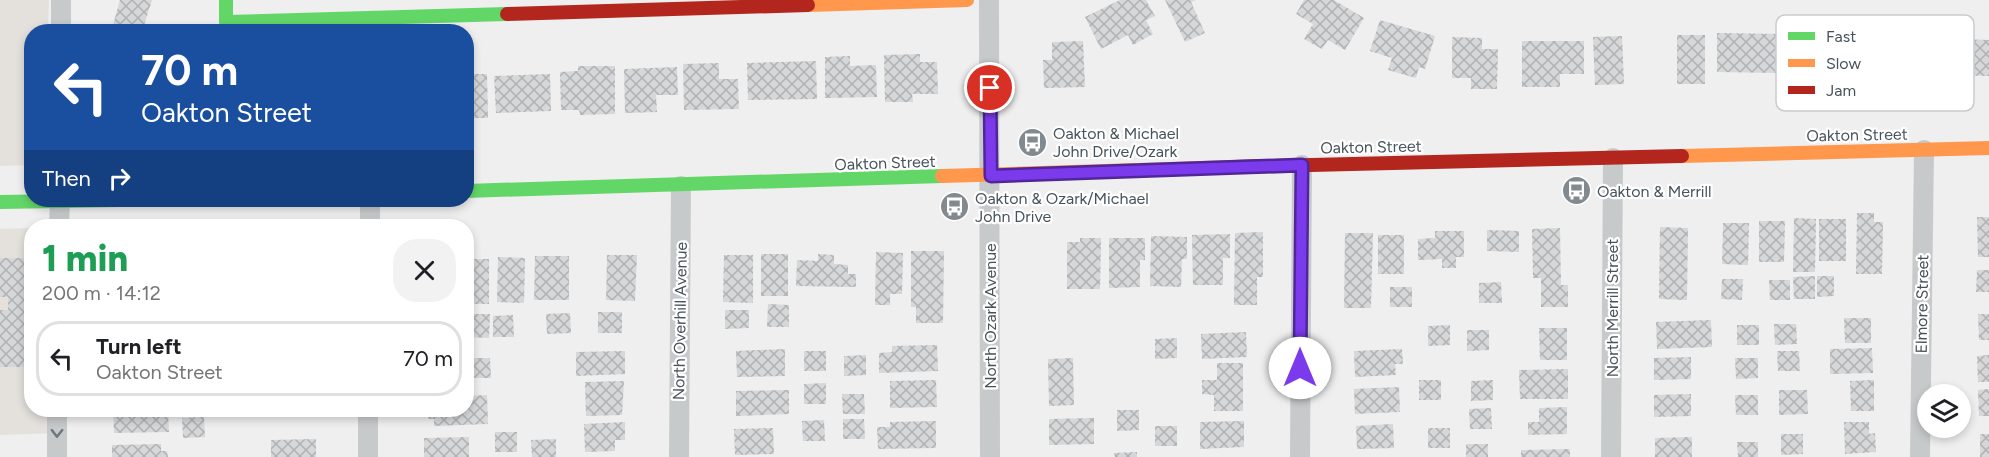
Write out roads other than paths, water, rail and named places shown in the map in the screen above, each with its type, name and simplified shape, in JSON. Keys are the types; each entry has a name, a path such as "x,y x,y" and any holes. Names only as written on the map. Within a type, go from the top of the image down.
{"main road":[{"path":"226,0 226,22 968,0"},
{"name":"Oakton Street","path":"474,191 1302,165 1989,148"},
{"path":"0,202 24,201"}],"street":[{"path":"61,0 61,24"},
{"name":"North Ozark Avenue","path":"989,0 990,457"},
{"name":"Elmore Street","path":"1920,457 1923,150"},
{"name":"North Merrill Street","path":"1611,457 1612,158"},
{"path":"1300,457 1302,165"},
{"name":"North Overhill Avenue","path":"679,457 681,186"},
{"path":"57,417 57,457"},
{"path":"368,417 368,457"}],"place":[{"name":"Oakton & Michael John Drive/Ozark","path":"1032,142"},
{"name":"Oakton & Merrill","path":"1576,191"},
{"name":"Oakton & Ozark/Michael John Drive","path":"954,207"}]}
